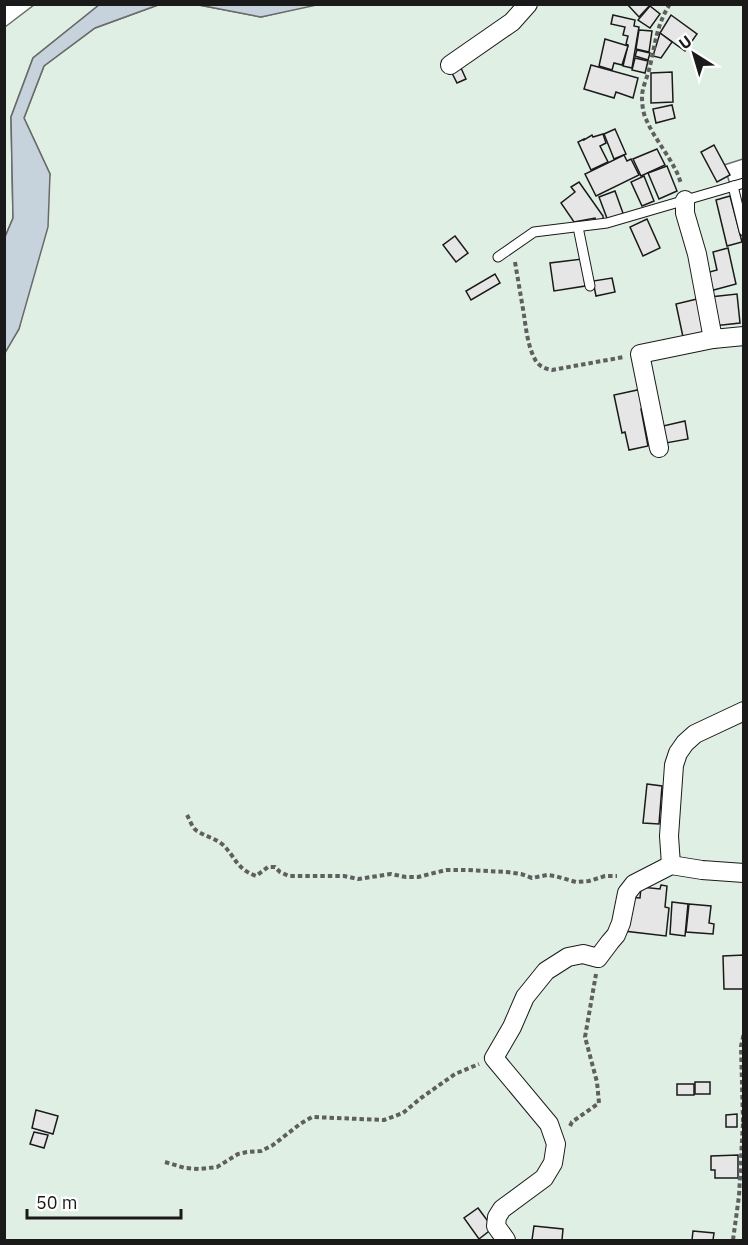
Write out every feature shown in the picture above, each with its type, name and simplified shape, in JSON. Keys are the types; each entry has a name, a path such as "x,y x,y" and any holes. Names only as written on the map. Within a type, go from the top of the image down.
{"street":[{"path":"450,65 512,21 528,4"},
{"path":"685,200 685,213 697,254 713,339"},
{"path":"659,448 640,354 713,339 744,336"},
{"path":"671,865 669,836 674,765 678,753 695,734 744,711"},
{"path":"506,1240 496,1226 497,1217 502,1209 543,1178 553,1163 556,1144 549,1124 494,1059 525,997 546,970 568,957 583,954 598,958 616,935 627,893 634,884 671,865 744,873"}],"lane":[{"path":"498,257 534,232 607,224 744,183"},
{"path":"733,186 744,231"},
{"path":"578,227 590,286"}],"path":[{"path":"670,4 654,42 650,68 642,94 645,117 660,146 679,174 685,200"},
{"path":"512,246 527,333 531,349 539,364 552,370 640,354"},
{"path":"187,815 196,830 217,840 225,847 237,865 256,876 268,867 275,867 289,876 344,876 358,879 391,874 418,877 446,870 466,870 507,873 532,878 555,876 576,882 616,876 634,884"},
{"path":"556,1144 572,1122 599,1103 597,1082 585,1037 598,958"},
{"path":"733,1240 739,1196 743,1122 741,1046 744,1033"},
{"path":"165,1162 185,1168 217,1167 238,1154 261,1151 273,1146 312,1117 384,1120 403,1113 455,1074 494,1059"}],"green space":[{"path":"317,4 743,5 743,159 724,165 744,229 743,1240 5,1240 4,353 19,329 50,174 24,118 44,66 95,28 158,5 199,5 261,17"},
{"path":"34,5 99,5 33,58 11,117 13,218 5,237 5,27"}],"shaded area":[{"path":"317,4 261,17 199,5"},
{"path":"99,5 158,5 95,28 44,66 24,118 50,174 48,227 19,329 5,353 5,237 13,218 11,117 33,58"}],"building":[{"path":"627,4 651,4 639,17"},
{"path":"650,6 660,14 650,28 638,20"},
{"path":"613,15 635,20 634,26 639,27 632,68 623,66 628,36 623,35 625,27 611,24"},
{"path":"671,15 697,34 685,51 660,33"},
{"path":"639,30 652,31 649,52 636,49"},
{"path":"660,33 672,42 661,58 653,56"},
{"path":"605,39 628,46 622,65 614,63 612,70 599,66"},
{"path":"637,50 650,53 648,60 635,56"},
{"path":"635,58 648,61 645,73 632,70"},
{"path":"591,65 638,78 633,98 616,92 614,98 584,89"},
{"path":"461,68 466,79 457,83 452,73"},
{"path":"672,72 673,102 651,103 651,73"},
{"path":"672,105 675,118 656,123 653,109"},
{"path":"615,129 626,154 614,159 604,134"},
{"path":"603,134 606,143 600,146 608,162 591,170 578,142 592,135 593,137"},
{"path":"714,145 730,175 717,182 701,152"},
{"path":"657,149 665,165 641,176 633,159"},
{"path":"624,155 627,161 631,159 639,175 596,196 585,174"},
{"path":"667,166 677,191 659,199 648,173"},
{"path":"644,176 654,201 642,206 631,182"},
{"path":"579,182 603,216 603,221 596,221 595,218 574,222 561,203 575,192 571,187"},
{"path":"615,191 624,216 608,221 599,197"},
{"path":"730,196 742,242 727,246 716,200"},
{"path":"647,219 660,248 643,256 630,227"},
{"path":"455,236 468,253 456,262 443,245"},
{"path":"728,248 736,284 710,291 706,273 717,270 713,252"},
{"path":"582,259 585,286 554,291 550,263"},
{"path":"495,274 500,283 471,300 466,291"},
{"path":"612,278 615,292 596,296 593,281"},
{"path":"737,294 740,323 713,326 710,297"},
{"path":"697,299 705,336 683,337 676,304"},
{"path":"642,389 646,408 641,409 648,446 629,450 625,432 622,433 614,395"},
{"path":"685,421 688,439 666,443 663,426"},
{"path":"647,784 662,786 659,824 643,823"},
{"path":"661,885 667,886 665,907 669,908 666,936 624,931 628,897 640,898 641,887 660,889"},
{"path":"672,902 688,904 685,936 670,934"},
{"path":"689,904 711,906 709,923 714,924 713,934 686,932"},
{"path":"744,955 744,989 724,989 723,956"},
{"path":"695,1082 710,1082 710,1094 695,1094"},
{"path":"677,1084 694,1084 694,1095 677,1095"},
{"path":"36,1110 58,1116 53,1134 32,1128"},
{"path":"737,1114 737,1127 726,1127 726,1115"},
{"path":"34,1132 48,1135 44,1148 30,1144"},
{"path":"738,1155 738,1178 715,1178 715,1170 711,1170 711,1156"},
{"path":"478,1208 493,1228 479,1239 464,1218"},
{"path":"534,1226 563,1229 562,1240 532,1240"},
{"path":"693,1231 714,1233 713,1240 692,1240"}]}
